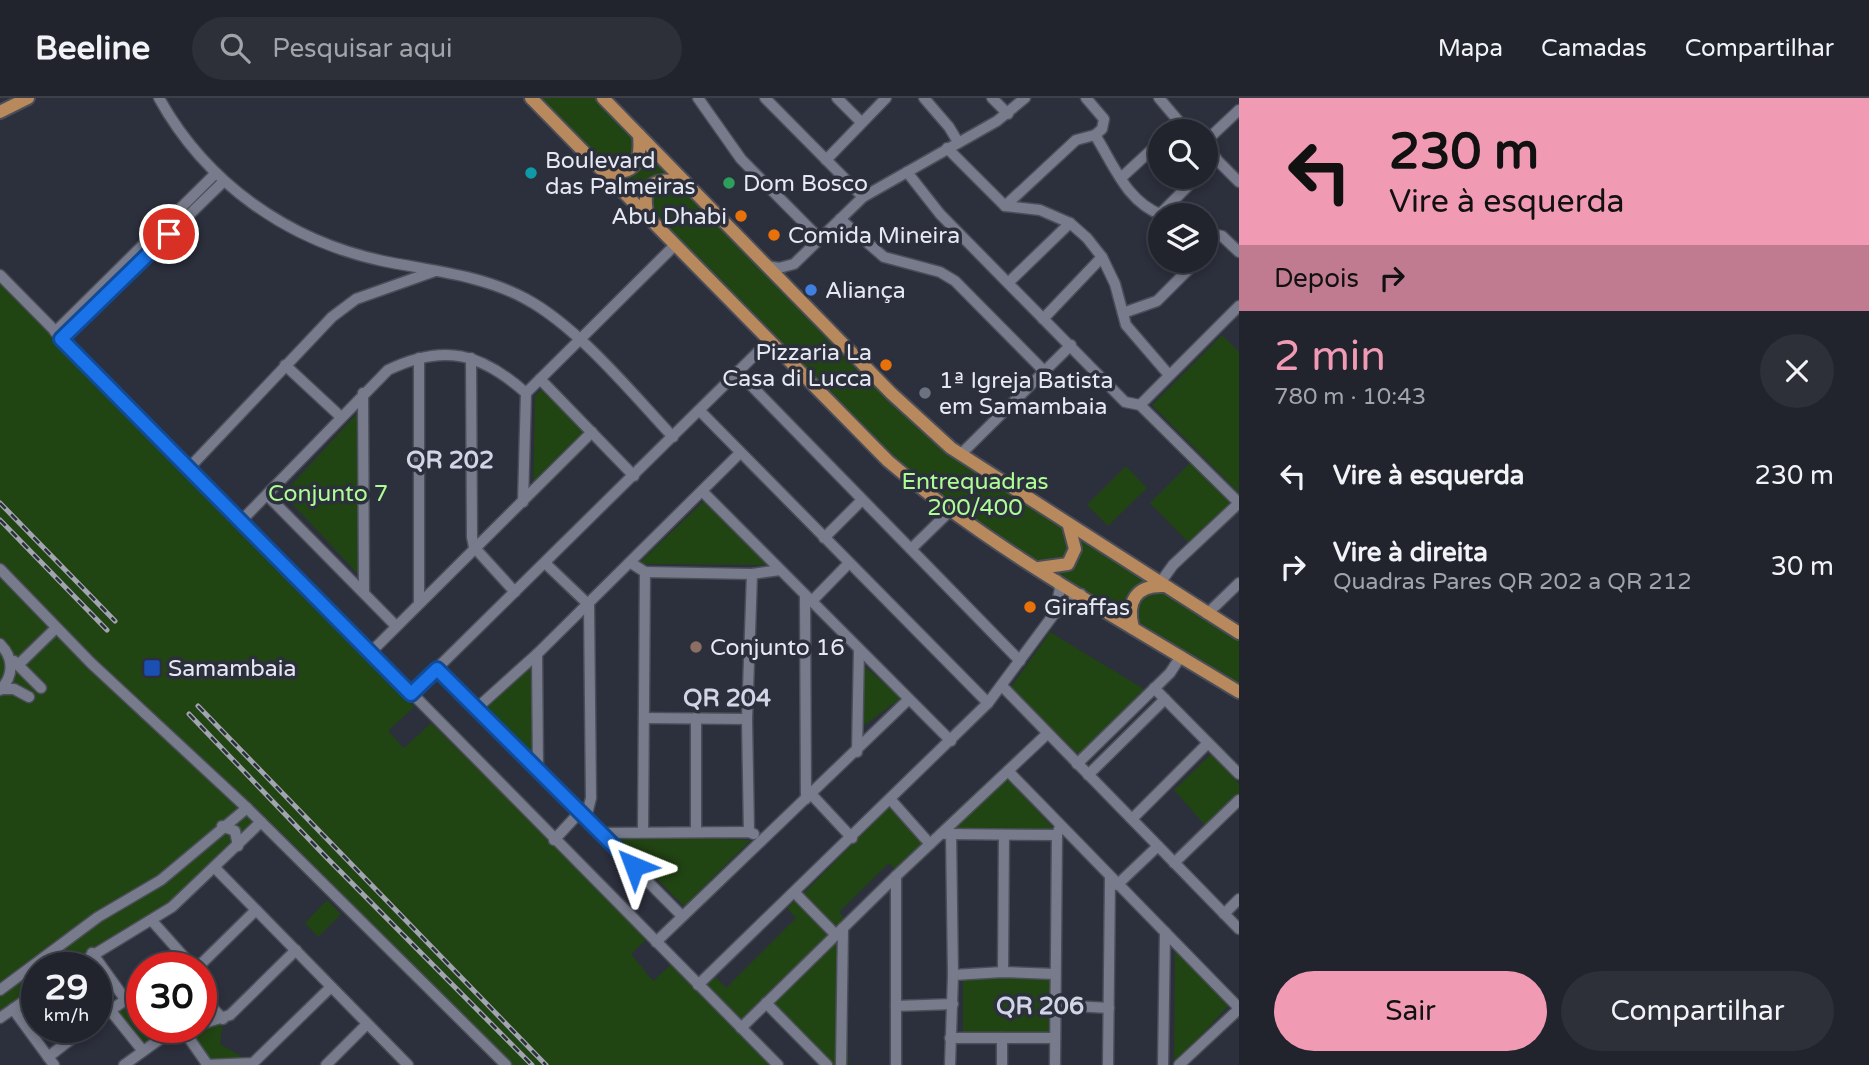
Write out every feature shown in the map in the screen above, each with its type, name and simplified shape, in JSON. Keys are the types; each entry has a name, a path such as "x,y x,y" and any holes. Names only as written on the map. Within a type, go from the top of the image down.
{"main road":[{"path":"531,98 888,461 950,511 1239,692"},
{"path":"0,112 21,100"},
{"path":"608,101 891,393 961,455 1239,633"},
{"path":"601,169 619,173 633,168 639,158 639,135"},
{"path":"649,219 645,197 652,185 663,179 685,183"},
{"path":"1039,568 1068,564 1075,549 1069,526"},
{"path":"1133,628 1129,609 1135,596 1150,586 1162,585"}],"street":[{"path":"159,98 185,139 224,181 257,209 314,238 361,256 486,281 526,299 557,319 673,436"},
{"path":"698,98 741,159 820,239"},
{"path":"765,98 863,197"},
{"path":"837,98 861,122"},
{"path":"826,160 886,98"},
{"path":"924,98 958,142"},
{"path":"992,98 1008,114"},
{"path":"767,266 783,268 794,264 863,197 1008,114 1025,98"},
{"path":"1005,206 1076,140 1095,135 1101,129 1104,120 1086,98"},
{"path":"1159,98 1176,119"},
{"path":"1218,130 1239,110"},
{"path":"1095,135 1133,199 1148,210"},
{"path":"947,148 1005,206 1040,210 1070,223 1102,257 1136,340 1169,375"},
{"path":"1122,177 1148,153"},
{"path":"1218,160 1239,182"},
{"path":"907,172 940,214 1125,402 1140,405 1239,503 1173,565 1162,585"},
{"path":"58,335 216,173"},
{"path":"58,335 224,181"},
{"path":"1172,203 1185,189"},
{"path":"840,219 884,257 940,272 955,281 1044,371"},
{"path":"1009,282 1070,223"},
{"path":"1218,235 1239,252"},
{"path":"523,502 526,393 675,245"},
{"path":"1044,318 1102,257"},
{"path":"789,287 794,264"},
{"path":"189,468 332,317 356,299 438,270"},
{"path":"1123,313 1157,301 1185,273"},
{"path":"0,275 778,1065"},
{"path":"1140,405 1239,306"},
{"path":"411,694 769,341"},
{"path":"961,455 1071,345"},
{"path":"243,520 388,370 419,358 445,355 471,358 501,371 526,393"},
{"path":"419,358 419,603"},
{"path":"471,358 470,454 474,547 515,592"},
{"path":"285,365 341,417"},
{"path":"738,372 1020,661"},
{"path":"540,379 634,476"},
{"path":"363,393 364,593"},
{"path":"700,411 988,703"},
{"path":"370,653 592,432"},
{"path":"477,708 589,605 740,453"},
{"path":"702,491 951,741"},
{"path":"268,496 396,626"},
{"path":"824,538 862,500"},
{"path":"911,550 950,511"},
{"path":"849,562 808,598 808,796 852,838"},
{"path":"545,563 589,605 591,799 583,815 554,840"},
{"path":"631,563 645,572 752,574 780,569"},
{"path":"1144,573 1173,565"},
{"path":"0,569 56,628 247,808 506,1065"},
{"path":"643,831 645,572"},
{"path":"749,832 747,719 752,574"},
{"path":"1054,614 1060,589 1057,580"},
{"path":"1207,614 1239,583"},
{"path":"698,985 951,741 1002,686 1054,614 1081,594"},
{"path":"18,665 56,628"},
{"path":"0,644 41,688"},
{"path":"857,752 859,649"},
{"path":"537,654 538,768"},
{"path":"8,655 10,673 1,689 14,690 29,696"},
{"path":"1077,764 1170,673 1181,656"},
{"path":"437,669 682,916"},
{"path":"1002,686 1239,929"},
{"path":"1154,688 1239,774"},
{"path":"1088,775 1166,699"},
{"path":"656,942 857,752 908,700"},
{"path":"644,718 747,719"},
{"path":"696,718 696,832"},
{"path":"741,1028 896,876 946,833 1047,734"},
{"path":"1132,819 1208,743"},
{"path":"1008,771 1058,831 1165,932 1239,1008 1179,1065"},
{"path":"891,800 930,844"},
{"path":"1174,863 1239,800"},
{"path":"0,990 98,917 161,880 222,826 247,808"},
{"path":"94,952 153,922 216,869 261,822"},
{"path":"222,826 235,831 238,846"},
{"path":"946,833 1004,835 1058,831"},
{"path":"1055,1065 1058,831"},
{"path":"602,833 749,832 763,840"},
{"path":"946,833 953,975 950,1065"},
{"path":"1003,972 1004,835"},
{"path":"1108,1065 1113,882 1158,846"},
{"path":"216,869 402,1063"},
{"path":"896,876 896,1065"},
{"path":"795,893 839,931 841,1065"},
{"path":"1224,914 1239,899"},
{"path":"212,952 256,910"},
{"path":"153,922 180,952"},
{"path":"1163,1065 1165,932"},
{"path":"217,1020 223,1019 296,950"},
{"path":"953,975 1003,972 1055,974"},
{"path":"112,981 125,999 112,1009"},
{"path":"193,1043 206,1064 254,1064 331,987"},
{"path":"0,1018 21,1003"},
{"path":"766,1003 827,1065"},
{"path":"897,1006 953,1004"},
{"path":"1055,1005 1109,1008"},
{"path":"13,1009 51,1061 70,1043"},
{"path":"112,1013 142,1051"},
{"path":"217,1013 223,1019"},
{"path":"326,1065 367,1024"},
{"path":"950,1038 1055,1038"},
{"path":"1002,1038 1002,1065"},
{"path":"124,1065 154,1043"}],"green space":[{"name":"Entrequadras 200/400","path":"536,98 596,98 929,434 1239,632 1239,689 955,512 857,424"},
{"path":"0,274 233,509 414,707 388,731 404,748 431,723 649,937 631,954 653,981 674,962 774,1065 504,1065 261,823 187,895 97,952 21,952 21,1005 0,1021"},
{"path":"1222,335 1239,352 1239,493 1152,405"},
{"path":"546,385 590,434 533,490 535,396"},
{"name":"Conjunto 7","path":"362,408 358,574 283,494"},
{"path":"1192,461 1233,503 1189,543 1150,503"},
{"path":"1126,466 1147,488 1108,526 1087,505"},
{"path":"706,499 769,565 638,564"},
{"path":"1050,632 1144,689 1080,756 1011,687"},
{"path":"530,665 534,759 480,708"},
{"path":"863,665 901,698 862,727"},
{"path":"1212,753 1239,784 1239,793 1205,825 1174,790"},
{"path":"1008,779 1055,830 951,831"},
{"path":"892,804 932,847 901,876 889,863 839,912 850,925 842,934 802,895"},
{"path":"612,835 751,840 684,906"},
{"path":"801,895 841,935 849,1065 833,1065 773,1003 745,1026 706,986 716,977 726,988 796,918 787,908"},
{"path":"327,900 341,914 318,937 305,923"},
{"path":"1175,946 1230,1004 1174,1065"},
{"path":"963,976 1051,977 1051,1033 963,1033"},
{"path":"126,1000 126,1030 112,1012 112,1009"},
{"path":"217,1013 223,1019 220,1044 253,1063 206,1065 193,1043 217,1043"},
{"path":"137,1043 156,1043 143,1051"}],"railway":[{"path":"0,503 115,621"},
{"path":"0,520 107,630"},
{"path":"198,706 546,1065"},
{"path":"189,714 532,1065"}],"place":[{"name":"Boulevard das Palmeiras","path":"531,173"},
{"name":"Dom Bosco","path":"729,183"},
{"name":"Abu Dhabi","path":"741,216"},
{"name":"Comida Mineira","path":"774,235"},
{"name":"Aliança","path":"811,290"},
{"name":"Pizzaria La Casa di Lucca","path":"886,365"},
{"name":"1ª Igreja Batista em Samambaia","path":"925,393"},
{"name":"Giraffas","path":"1030,607"},
{"name":"Conjunto 16","path":"696,647"},
{"name":"Samambaia","path":"152,668"}],"district":[{"name":"QR 202","path":"450,460"},
{"name":"QR 204","path":"727,698"},
{"name":"QR 206","path":"1040,1006"}],"route":[{"path":"169,234 61,339 243,520 411,694 437,669 634,866"}]}
